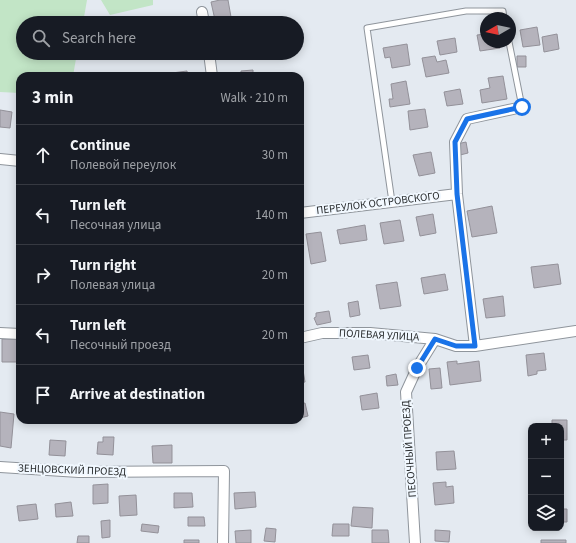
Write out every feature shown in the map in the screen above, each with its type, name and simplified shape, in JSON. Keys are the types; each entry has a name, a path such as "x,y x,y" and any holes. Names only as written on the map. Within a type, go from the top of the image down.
{"street":[{"path":"202,12 203,16"},
{"path":"210,60 211,72"},
{"path":"475,346 457,194 455,142 467,119 522,107"},
{"path":"0,159 16,161"},
{"name":"ПЕРЕУЛОК ОСТРОВСКОГО","path":"304,212 457,194"},
{"name":"ПОЛЕВАЯ УЛИЦА","path":"304,337 322,333 370,333 435,339 456,346 475,346 576,331"},
{"path":"0,333 16,334"},
{"name":"ПЕСОЧНЫЙ ПРОЕЗД","path":"415,543 406,392 417,368 435,339"},
{"name":"ЗЕНЦОВСКИЙ ПРОЕЗД","path":"0,467 79,472 224,471 223,543"}],"lane":[{"path":"392,202 367,28 466,11 503,12"},
{"path":"510,48 522,107"}],"green space":[{"path":"0,0 87,0 84,16 16,16 16,60 76,60 74,72 16,72 16,93 0,92"},
{"path":"101,0 153,0 153,5 110,15"}],"building":[{"path":"228,0 231,16 214,16 211,2"},
{"path":"537,27 540,45 523,47 520,30"},
{"path":"557,34 559,49 544,52 542,37"},
{"path":"477,35 480,35 480,48 500,48 480,51"},
{"path":"455,38 457,52 440,55 437,41"},
{"path":"407,44 410,65 392,68 390,57 385,58 383,48"},
{"path":"435,56 437,62 446,60 449,73 426,77 422,58"},
{"path":"517,56 526,56 526,67 517,67"},
{"path":"253,70 253,72 241,72"},
{"path":"503,76 507,99 482,103 480,90 490,88 488,78"},
{"path":"406,81 410,104 390,107 389,99 393,99 391,84"},
{"path":"460,89 463,104 447,106 444,92"},
{"path":"425,109 428,127 410,130 408,111"},
{"path":"0,110 12,112 10,128 0,127"},
{"path":"466,142 468,153 460,155 457,144"},
{"path":"431,152 435,173 419,176 413,155"},
{"path":"492,206 497,233 472,237 467,211"},
{"path":"433,214 436,233 420,236 416,217"},
{"path":"400,220 404,241 384,244 380,223"},
{"path":"365,225 367,240 340,244 337,230"},
{"path":"321,232 326,261 311,264 306,234"},
{"path":"558,264 561,284 534,288 531,267"},
{"path":"445,274 448,290 424,294 421,278"},
{"path":"397,282 401,306 380,309 376,285"},
{"path":"503,296 505,316 486,318 483,299"},
{"path":"358,301 360,315 350,317 348,303"},
{"path":"329,311 331,322 317,325 314,318 316,317 316,313"},
{"path":"2,339 16,339 16,362 2,362"},
{"path":"544,353 546,370 537,371 537,374 528,376 526,355"},
{"path":"368,355 370,368 354,370 352,357"},
{"path":"457,361 457,364 479,361 481,381 450,385 447,362"},
{"path":"440,368 442,388 431,389 429,369"},
{"path":"396,374 398,385 387,386 386,376"},
{"path":"377,393 379,408 362,410 360,396"},
{"path":"304,403 308,416 304,417"},
{"path":"0,412 14,414 11,448 0,446"},
{"path":"552,420 567,420 567,440 564,440 564,423 552,423"},
{"path":"103,437 114,437 113,455 97,454 98,442 103,442"},
{"path":"50,440 66,441 65,456 49,455"},
{"path":"172,445 172,463 153,463 152,446"},
{"path":"454,451 456,469 437,470 436,452"},
{"path":"446,482 446,487 453,486 454,503 435,505 433,483"},
{"path":"108,484 108,503 93,504 93,485"},
{"path":"255,492 256,507 235,509 234,493"},
{"path":"174,493 192,493 193,507 174,508"},
{"path":"136,495 137,515 120,516 119,496"},
{"path":"71,502 73,516 56,517 55,504"},
{"path":"36,504 38,519 19,521 17,506"},
{"path":"353,507 373,508 372,528 351,526"},
{"path":"564,509 567,509 567,522 564,522"},
{"path":"188,517 204,517 205,526 188,526"},
{"path":"110,520 110,537 102,538 101,521"},
{"path":"142,524 159,526 158,533 141,531"},
{"path":"333,524 349,524 349,536 332,536"},
{"path":"266,528 276,529 275,542 264,541"},
{"path":"251,530 251,543 236,543 235,531"},
{"path":"372,530 388,530 389,543 372,543"},
{"path":"435,530 450,531 449,542 435,541"},
{"path":"78,536 89,536 89,543 77,543"},
{"path":"184,540 199,540 199,543 184,543"},
{"path":"541,540 566,540 566,543 541,543"}],"route":[{"path":"417,368 435,339 456,346 475,346 457,194 455,142 467,119 522,107"}]}
